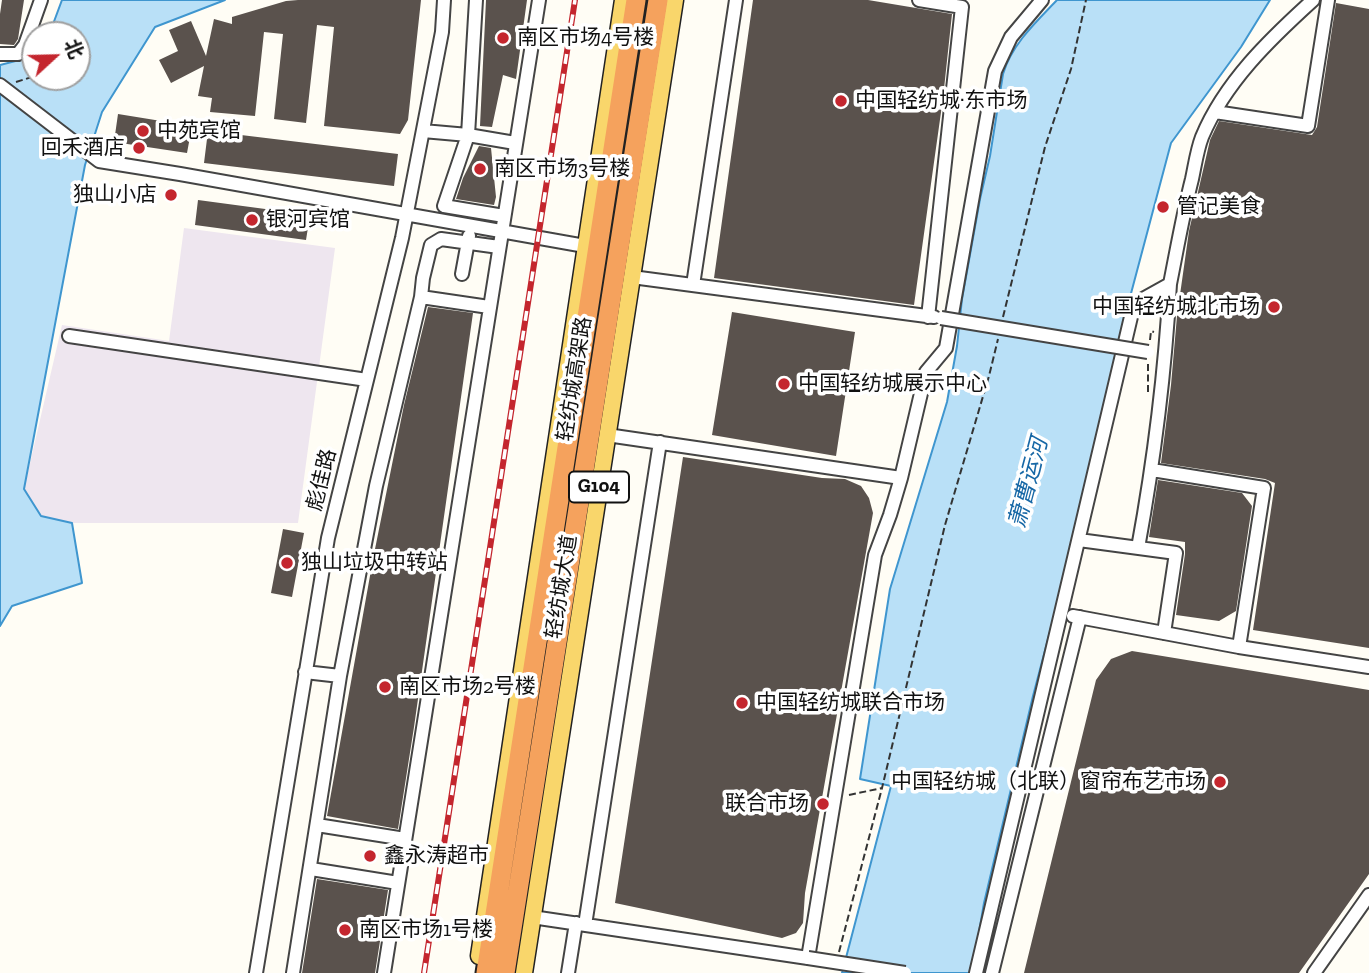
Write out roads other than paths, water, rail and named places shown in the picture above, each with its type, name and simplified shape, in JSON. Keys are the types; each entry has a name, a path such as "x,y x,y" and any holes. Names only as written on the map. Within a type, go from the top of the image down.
{"highway":[{"name":"轻纺城高架路","path":"486,973 636,0"},
{"name":"轻纺城高架路","path":"505,973 658,0"}],"main road":[{"name":"轻纺城大道","path":"477,973 622,0"},
{"name":"轻纺城大道","path":"524,973 675,0"}],"street":[{"path":"0,54 18,54 26,45 41,0"},
{"name":"彪佳路","path":"256,973 328,538 402,238 442,32 444,0"},
{"path":"476,0 468,135 444,206 503,216"},
{"path":"384,973 539,0"},
{"path":"693,285 736,0"},
{"path":"919,0 962,7 935,318"},
{"path":"808,958 874,555 901,478 926,372 946,348 995,71 1011,37 1042,0"},
{"path":"1139,548 1152,470 1170,284 1201,139 1214,112 1239,76 1313,0"},
{"path":"1214,112 1308,127 1328,0"},
{"path":"6,84 99,161 585,246"},
{"path":"423,131 515,143"},
{"path":"462,274 471,226"},
{"path":"293,973 340,676 376,486 431,245 441,239 499,247"},
{"path":"632,277 935,318 1148,352"},
{"path":"976,973 1135,304 1170,284"},
{"path":"421,297 489,307"},
{"path":"68,336 366,380"},
{"path":"607,435 901,478"},
{"path":"568,973 580,924 660,442"},
{"path":"1152,470 1264,488 1239,647"},
{"path":"1079,540 1176,553 1164,633"},
{"path":"1062,614 1239,647 1369,667"},
{"path":"992,973 1080,617"},
{"path":"305,672 340,676"},
{"path":"1017,804 1034,806"},
{"path":"317,825 405,839"},
{"path":"311,869 398,883"},
{"path":"1314,973 1369,895"},
{"path":"532,917 905,973"}],"water":[{"path":"62,0 225,0 155,27 102,112 85,165 24,489 41,516 72,523 82,583 12,606 0,626 0,65 21,60 21,91 91,91 91,21 54,21"},
{"name":"萧曹运河","path":"1057,0 1270,0 1241,47 1171,143 1125,316 1084,502 1033,696 984,903 972,973 842,973 891,786 860,779 890,589 947,402 962,299 1003,74 1019,43"}],"railway":[{"path":"424,973 575,0"}],"place":[{"name":"南区市场4号楼","path":"503,38"},
{"name":"中国轻纺城·东市场","path":"841,101"},
{"name":"中苑宾馆","path":"143,131"},
{"name":"回禾酒店","path":"139,148"},
{"name":"南区市场3号楼","path":"480,169"},
{"name":"独山小店","path":"171,195"},
{"name":"管记美食","path":"1163,207"},
{"name":"银河宾馆","path":"252,220"},
{"name":"中国轻纺城北市场","path":"1274,307"},
{"name":"中国轻纺城展示中心","path":"784,384"},
{"name":"独山垃圾中转站","path":"287,563"},
{"name":"南区市场2号楼","path":"385,687"},
{"name":"中国轻纺城联合市场","path":"742,703"},
{"name":"中国轻纺城（北联）窗帘布艺市场","path":"1220,782"},
{"name":"联合市场","path":"823,804"},
{"name":"鑫永涛超市","path":"370,856"},
{"name":"南区市场1号楼","path":"345,930"}]}
